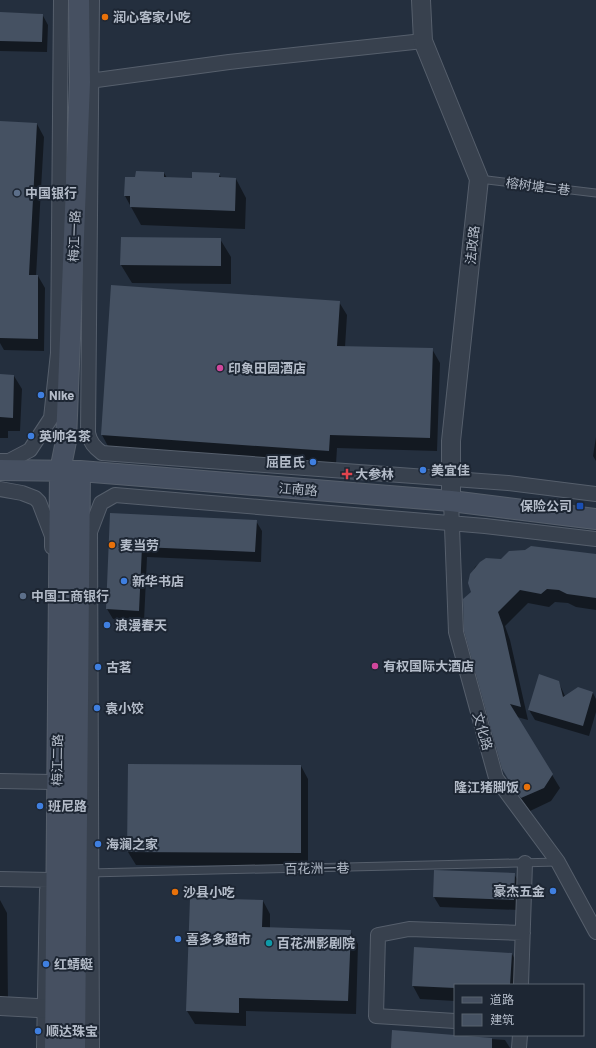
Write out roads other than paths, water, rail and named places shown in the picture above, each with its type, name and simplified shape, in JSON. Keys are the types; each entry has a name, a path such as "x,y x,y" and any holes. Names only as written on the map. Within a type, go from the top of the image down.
{"main road":[{"name":"梅江一路","path":"60,471 66,441 86,81 79,0"},
{"name":"江南路","path":"0,470 80,471 451,501 596,519"},
{"name":"梅江二路","path":"55,1048 60,471"},
{"name":"梅江二路","path":"75,1048 84,874 80,471"}],"street":[{"path":"0,461 9,461 30,450 51,418 58,353 61,0"},
{"path":"92,0 86,81 88,433 90,442 96,449 102,453 508,483 596,494"},
{"name":"法政路","path":"421,0 423,41 479,179 451,441 451,501"},
{"path":"86,81 229,62 423,41"},
{"path":"0,489 22,493 35,498 39,502 52,536 44,1048"},
{"path":"92,1048 84,874 90,532 101,503 115,495 452,523 596,539"},
{"name":"文化路","path":"451,501 456,632 496,778 558,862 596,932"},
{"path":"0,781 52,782"},
{"path":"521,984 525,863"},
{"path":"0,879 51,880"},
{"path":"454,1021 376,1016 378,935 409,929 523,933"},
{"path":"0,1006 55,1009"},
{"path":"519,1048 520,1036"}],"lane":[{"name":"榕树塘二巷","path":"479,179 596,193"},
{"name":"百花洲一巷","path":"84,874 558,862"}],"place":[{"name":"润心客家小吃","path":"105,17"},
{"name":"中国银行","path":"17,193"},
{"name":"印象田园酒店","path":"220,368"},
{"name":"Nike","path":"41,395"},
{"name":"英帅名茶","path":"31,436"},
{"name":"屈臣氏","path":"313,462"},
{"name":"美宜佳","path":"423,470"},
{"name":"大参林","path":"347,474"},
{"name":"保险公司","path":"580,506"},
{"name":"麦当劳","path":"112,545"},
{"name":"新华书店","path":"124,581"},
{"name":"中国工商银行","path":"23,596"},
{"name":"浪漫春天","path":"107,625"},
{"name":"有权国际大酒店","path":"375,666"},
{"name":"古茗","path":"98,667"},
{"name":"袁小饺","path":"97,708"},
{"name":"隆江猪脚饭","path":"527,787"},
{"name":"班尼路","path":"40,806"},
{"name":"海澜之家","path":"98,844"},
{"name":"豪杰五金","path":"553,891"},
{"name":"沙县小吃","path":"175,892"},
{"name":"喜多多超市","path":"178,939"},
{"name":"百花洲影剧院","path":"269,943"},
{"name":"红蜻蜓","path":"46,964"},
{"name":"顺达珠宝","path":"38,1031"}]}
